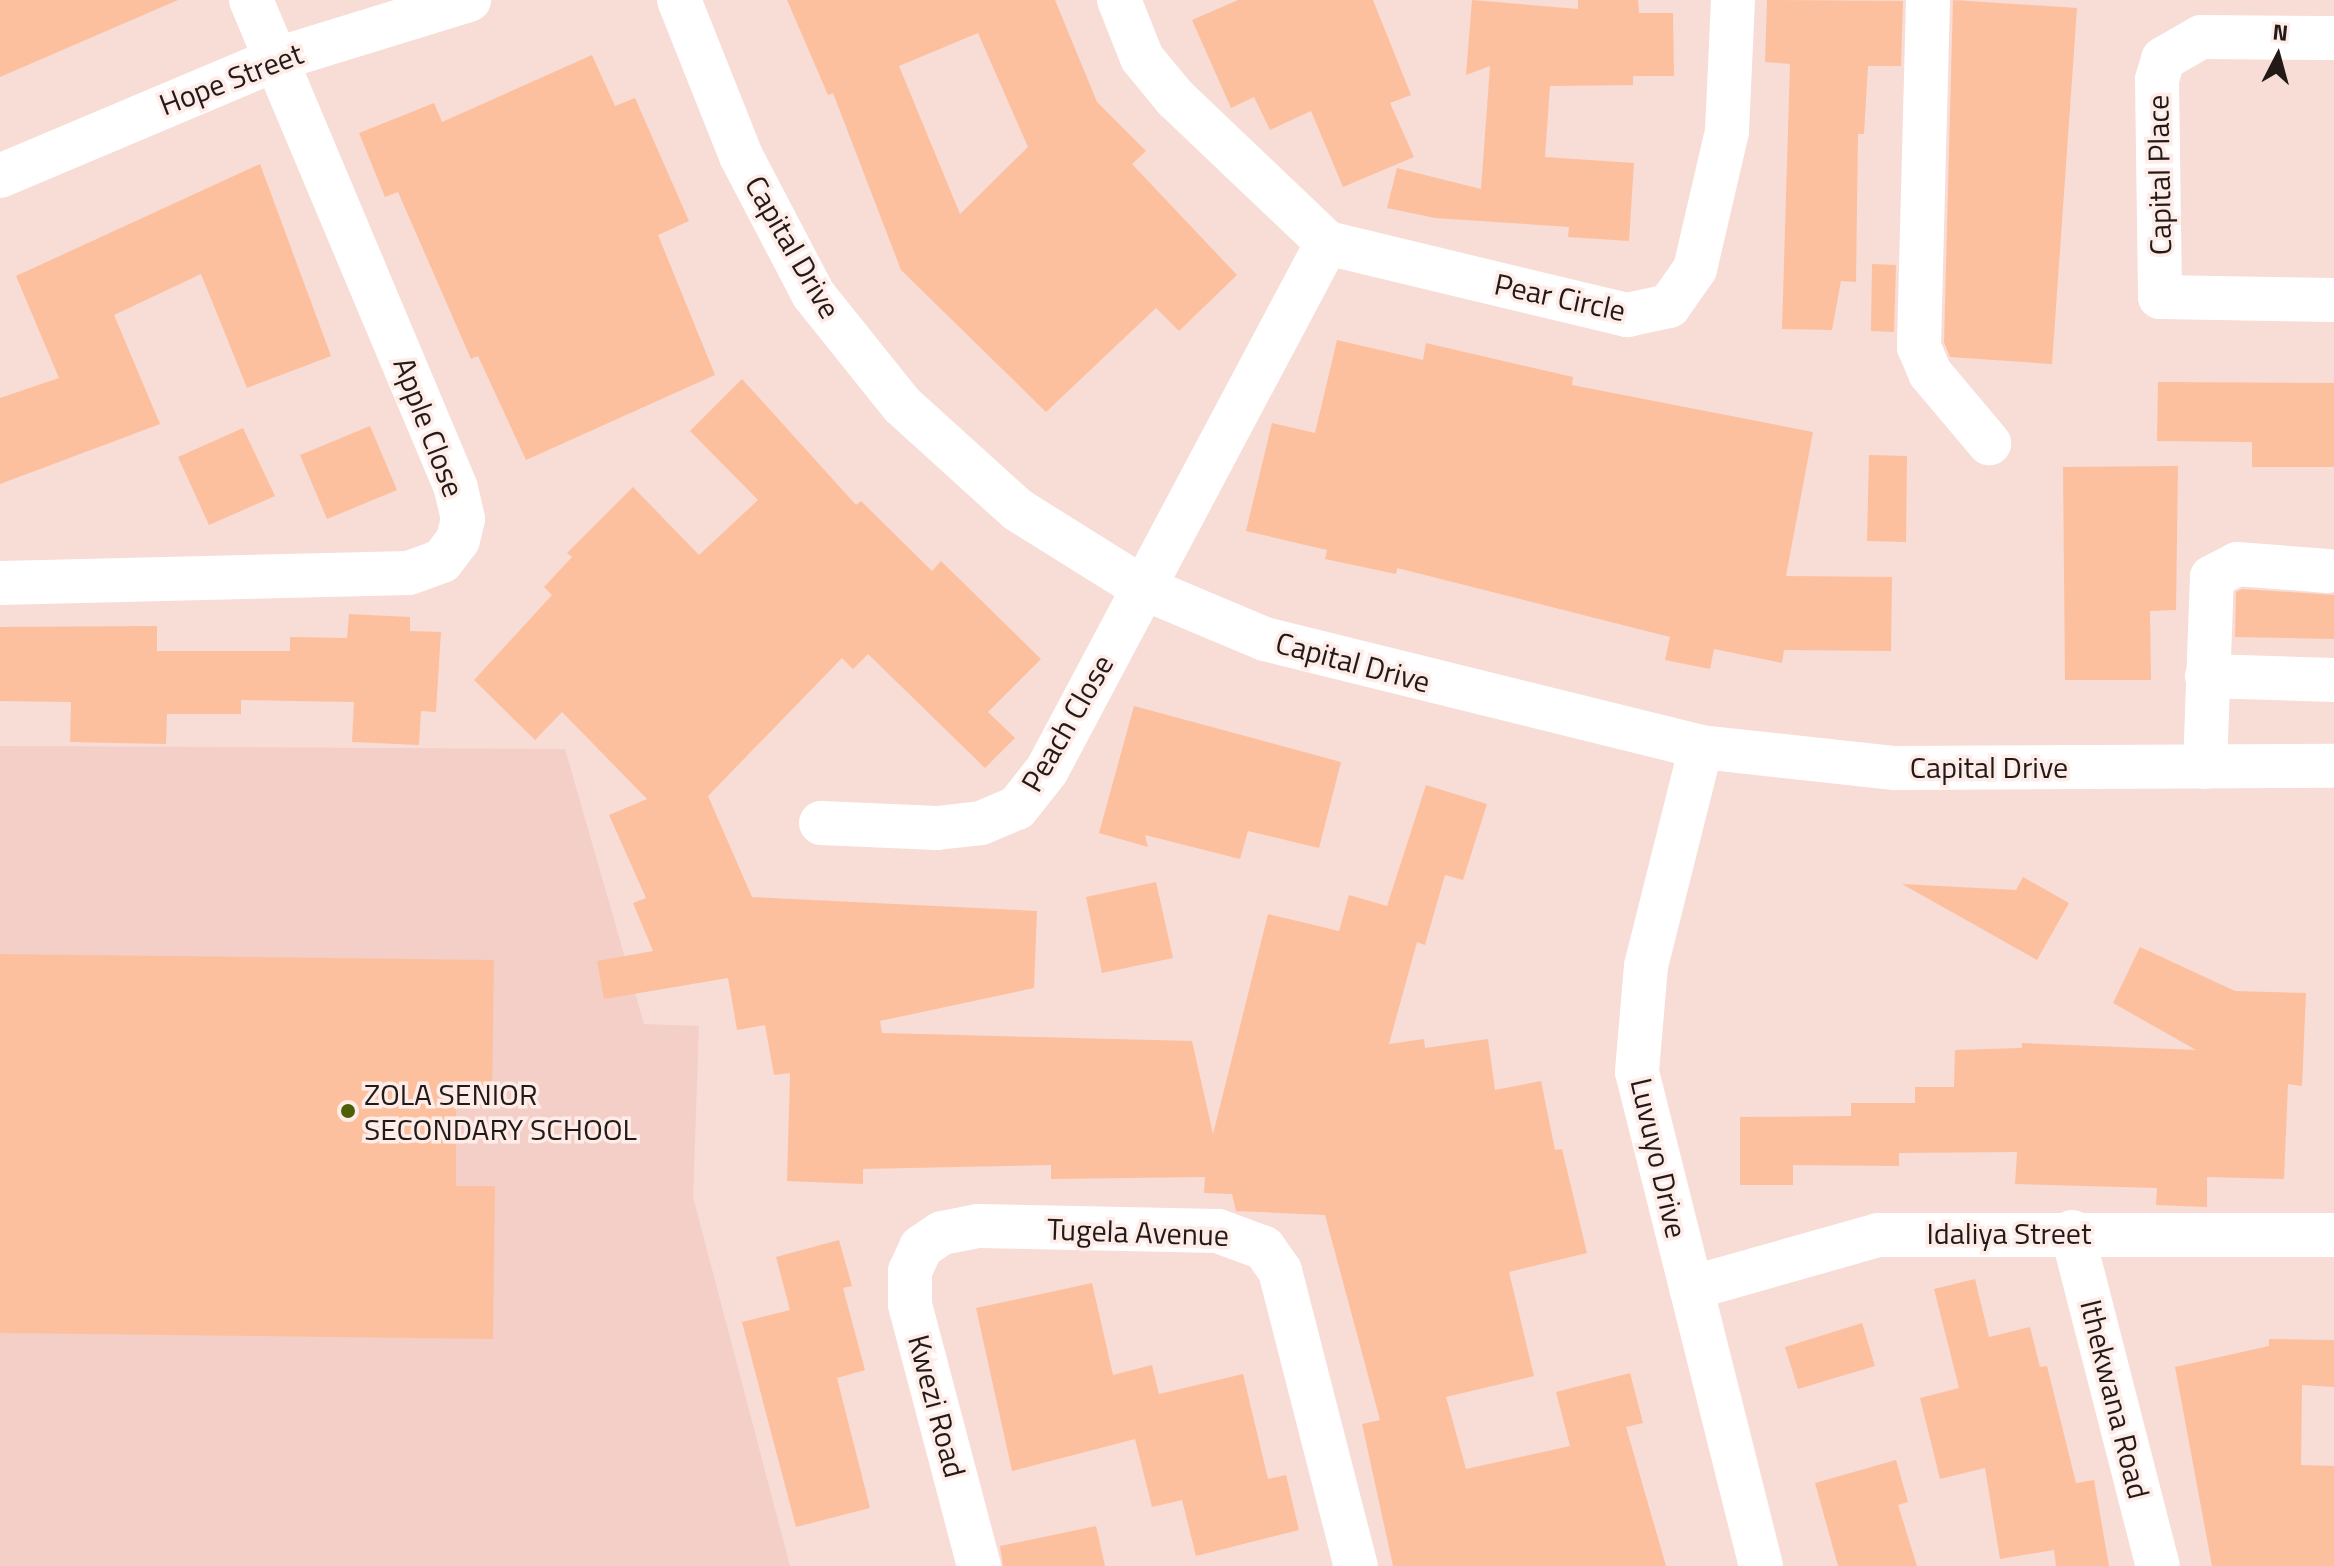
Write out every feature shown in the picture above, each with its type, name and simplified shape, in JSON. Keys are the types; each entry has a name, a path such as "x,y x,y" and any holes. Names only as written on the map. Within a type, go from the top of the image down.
{"street":[{"name":"Apple Close","path":"0,583 409,573 442,561 458,540 463,519 456,488 251,0"},
{"name":"Hope Street","path":"0,176 277,59 469,0"},
{"name":"Capital Drive","path":"679,0 741,156 813,294 902,405 1018,510 1141,587 1265,639 1701,747 1895,768 2334,766"},
{"path":"1119,0 1142,58 1175,98 1327,243 1141,587"},
{"name":"Pear Circle","path":"1327,243 1627,315 1669,306 1695,269 1727,132 1733,0"},
{"path":"1928,0 1919,347 1930,373 1989,443"},
{"name":"Capital Place","path":"2334,38 2201,37 2163,59 2157,80 2160,297 2334,300"},
{"path":"2205,767 2209,591 2222,568 2328,571"},
{"name":"Peach Close","path":"821,823 937,828 981,823 1017,808 1047,770 1141,587"},
{"path":"2207,676 2334,680"},
{"name":"Luvuyo Drive","path":"1701,747 1638,1017 1646,1124 1761,1566"},
{"name":"Tugela Avenue","path":"921,1247 942,1233 977,1226 1218,1231 1264,1248 1280,1271 1356,1566"},
{"name":"Idaliya Street","path":"1691,1288 1878,1235 2072,1232 2334,1235"},
{"name":"Ithekwana Road","path":"2072,1232 2158,1566"},
{"name":"Kwezi Road","path":"921,1247 910,1271 910,1304 979,1566"}],"shaded area":[{"name":"ZOLA SENIOR SECONDARY SCHOOL","path":"0,746 565,749 644,1024 699,1026 693,1197 790,1566 0,1566"}],"building":[{"path":"0,0 178,0 0,77"},
{"path":"787,0 1055,0 1097,102 1146,151 1132,164 1237,275 1179,331 1156,308 1046,412 901,270 833,93 828,95","holes":["978,33 1028,147 960,214 899,66"]},
{"path":"1238,0 1373,0 1411,95 1390,103 1414,157 1343,187 1311,111 1270,130 1254,97 1231,108 1192,20"},
{"path":"1472,0 1578,9 1578,0 1638,0 1639,13 1673,13 1674,76 1633,76 1633,85 1550,86 1545,157 1634,163 1629,241 1568,237 1569,227 1435,218 1387,208 1397,168 1481,189 1490,66 1466,75"},
{"path":"1767,0 1903,1 1901,66 1868,66 1864,134 1858,134 1856,282 1841,281 1832,330 1782,329 1790,64 1765,62"},
{"path":"1953,0 2077,8 2052,364 1950,357 1944,342"},
{"path":"592,55 615,106 635,98 689,221 658,235 715,375 526,460 478,356 471,359 398,192 385,197 359,133 434,103 442,122"},
{"path":"260,164 331,356 247,388 201,274 114,315 160,424 0,484 0,398 59,378 16,276"},
{"path":"1872,264 1896,265 1894,332 1871,331"},
{"path":"1337,340 1423,360 1426,343 1573,377 1572,385 1813,432 1786,576 1892,577 1891,651 1784,650 1782,663 1714,649 1710,669 1665,660 1670,637 1397,568 1396,574 1325,559 1327,550 1246,531 1272,423 1315,433"},
{"path":"742,379 856,505 861,501 932,571 941,561 1041,659 988,712 1015,738 985,768 868,654 853,669 842,658 708,796 752,897 1037,911 1034,988 880,1021 882,1033 1192,1041 1213,1134 1268,914 1339,931 1349,895 1387,906 1426,785 1487,804 1463,880 1445,875 1425,945 1417,942 1389,1044 1424,1039 1425,1048 1488,1039 1495,1090 1541,1081 1555,1150 1562,1149 1587,1253 1509,1272 1534,1376 1446,1397 1466,1469 1570,1446 1556,1392 1630,1373 1643,1423 1626,1427 1666,1566 1393,1566 1362,1424 1380,1420 1325,1215 1236,1211 1232,1194 1204,1193 1205,1177 1051,1179 1051,1165 863,1169 863,1184 787,1181 790,1073 774,1075 765,1025 737,1030 728,978 604,999 597,961 653,951 633,903 646,898 609,815 647,799 562,712 535,740 474,680 552,595 544,587 572,557 567,553 633,487 699,555 758,500 690,431"},
{"path":"2158,382 2334,383 2334,467 2252,467 2252,442 2157,441"},
{"path":"370,426 397,490 327,519 300,455"},
{"path":"243,428 275,496 209,525 178,457"},
{"path":"1869,455 1907,456 1906,542 1867,541"},
{"path":"2178,466 2176,610 2150,611 2151,680 2065,680 2063,467"},
{"path":"2242,589 2334,595 2334,639 2235,637 2236,592"},
{"path":"349,614 410,617 410,631 441,632 436,712 421,711 419,745 352,742 354,702 241,700 241,714 167,714 166,744 70,742 71,702 0,701 0,627 157,626 157,651 290,651 290,637 347,638"},
{"path":"1134,706 1341,762 1319,848 1248,831 1240,859 1145,835 1148,847 1099,833"},
{"path":"2023,877 2069,903 2037,960 1902,884 2016,890"},
{"path":"1156,882 1173,958 1102,973 1086,897"},
{"path":"2140,947 2235,991 2306,993 2302,1086 2288,1084 2284,1179 2207,1177 2207,1207 2156,1205 2157,1188 2015,1184 2017,1152 1899,1153 1899,1166 1793,1165 1793,1185 1740,1185 1740,1117 1851,1116 1851,1103 1915,1103 1915,1087 1954,1087 1955,1050 2022,1048 2022,1043 2196,1050 2113,1003"},
{"path":"0,954 494,960 492,1096 456,1096 456,1186 495,1186 493,1339 0,1333"},
{"path":"839,1240 852,1286 843,1288 865,1370 837,1378 870,1508 796,1527 742,1322 790,1310 776,1257"},
{"path":"1975,1279 1989,1337 2030,1327 2040,1367 2047,1366 2076,1483 2094,1480 2109,1566 2056,1566 2054,1550 2000,1559 1985,1468 1940,1479 1920,1398 1959,1388 1934,1289"},
{"path":"1092,1283 1113,1375 1152,1365 1159,1394 1243,1374 1268,1479 1286,1475 1299,1530 1196,1556 1182,1500 1152,1507 1135,1439 1012,1471 976,1308"},
{"path":"1862,1323 1875,1366 1798,1389 1785,1347"},
{"path":"2269,1339 2334,1340 2334,1387 2302,1385 2301,1465 2334,1466 2334,1566 2212,1566 2175,1367 2269,1346"},
{"path":"1896,1460 1908,1502 1898,1505 1917,1566 1838,1566 1815,1483"},
{"path":"1096,1526 1105,1566 1003,1566 1000,1546"}],"place":[{"name":"ZOLA SENIOR SECONDARY SCHOOL","path":"348,1111"}]}
